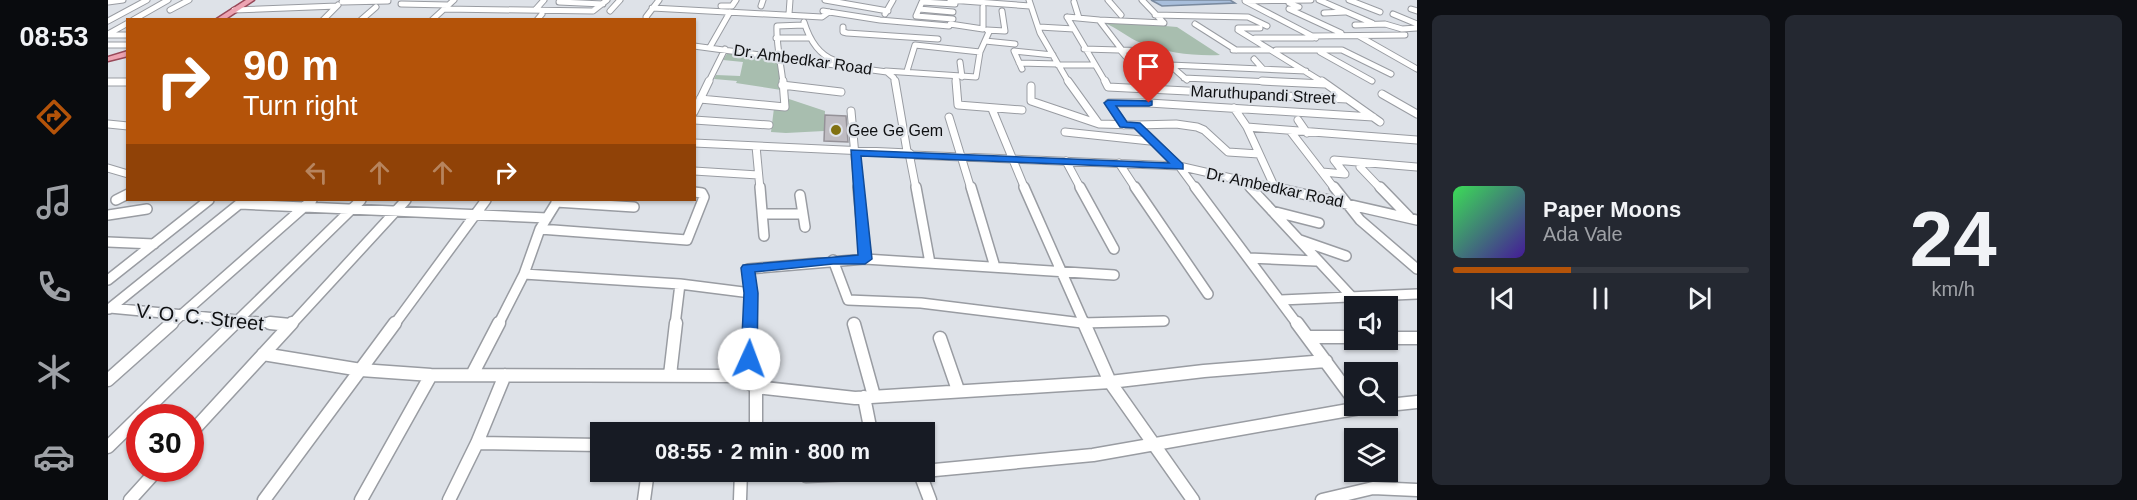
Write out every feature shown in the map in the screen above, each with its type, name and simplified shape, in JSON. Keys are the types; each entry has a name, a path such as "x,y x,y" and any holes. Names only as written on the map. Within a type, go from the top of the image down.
{"main road":[{"path":"221,18 251,0"},
{"path":"108,59 126,54"}],"street":[{"path":"109,1 123,0"},
{"path":"108,21 147,0"},
{"path":"136,18 168,0"},
{"path":"170,10 189,0"},
{"path":"434,18 454,0"},
{"path":"536,9 544,0"},
{"path":"610,11 620,0"},
{"path":"655,4 731,6 736,0"},
{"path":"789,14 790,0"},
{"path":"825,0 888,11"},
{"path":"880,20 888,11 893,0"},
{"path":"1108,0 1121,15"},
{"path":"1053,55 1014,51 1021,66 1093,65 1067,17 1164,23 1142,0"},
{"path":"1283,0 1299,7 1289,9 1346,35"},
{"path":"1244,1 1311,0"},
{"path":"1319,0 1374,24"},
{"path":"1352,1 1370,0"},
{"path":"307,8 315,1"},
{"path":"234,10 307,8 341,3 388,1"},
{"path":"550,9 560,1 605,2"},
{"path":"933,46 950,23 957,1"},
{"path":"1244,1 1316,38 1253,38"},
{"path":"1352,1 1380,12"},
{"path":"401,4 512,10 592,11 605,2"},
{"path":"982,3 983,29 917,16 924,2 1030,3 1039,27 1058,64 1109,137"},
{"path":"1074,2 1079,18"},
{"path":"325,18 341,3"},
{"path":"655,4 730,12 822,16 829,12"},
{"path":"646,18 655,4"},
{"path":"135,6 159,5"},
{"path":"363,18 376,7"},
{"path":"811,9 880,20 950,23"},
{"path":"919,9 954,12"},
{"path":"507,15 512,10"},
{"path":"885,71 976,77 980,52 989,32 987,30 1005,31 1002,11"},
{"path":"710,47 730,12"},
{"path":"1324,13 1348,12"},
{"path":"539,18 542,14"},
{"path":"777,21 779,14"},
{"path":"1393,14 1417,26"},
{"path":"1155,15 1251,17 1267,26"},
{"path":"1220,16 1234,23"},
{"path":"854,26 859,17"},
{"path":"1099,20 1154,89"},
{"path":"108,34 126,24"},
{"path":"700,99 785,107 781,57 776,44 777,26 804,24 810,38 825,58 836,60 839,66"},
{"path":"1195,24 1236,50"},
{"path":"1356,25 1385,24 1402,29 1417,26"},
{"path":"843,27 843,32 847,33 938,39"},
{"path":"1039,27 1074,29"},
{"path":"1260,28 1238,30 1306,71 1380,122"},
{"path":"108,34 126,35"},
{"path":"1358,35 1417,69"},
{"path":"1311,36 1405,35"},
{"path":"776,38 810,38"},
{"path":"985,41 1016,44"},
{"path":"108,45 126,45"},
{"path":"907,71 915,45 980,52"},
{"name":"Dr. Ambedkar Road","path":"696,46 885,71 894,78 909,153 1179,166 1415,219"},
{"path":"1084,48 1154,51 1198,90"},
{"path":"696,108 725,49"},
{"path":"1227,50 1339,50 1351,53 1391,74"},
{"path":"1316,50 1346,64 1372,81"},
{"path":"1254,59 1263,69"},
{"path":"960,62 958,105 1022,110"},
{"path":"1346,64 1376,66"},
{"name":"Maruthupandi Street","path":"1093,65 1108,87 1347,99"},
{"path":"1170,65 1306,71"},
{"path":"1184,78 1325,84"},
{"path":"108,82 126,82"},
{"path":"782,86 841,92"},
{"path":"1032,86 1031,100 1101,125 1179,125 1204,130 1228,152 1259,154"},
{"path":"1382,94 1417,114"},
{"path":"1124,125 1109,104 1110,102 1373,117"},
{"path":"992,108 1082,323 1110,382 1193,500"},
{"path":"1234,108 1247,127 1275,188"},
{"path":"851,111 865,259"},
{"path":"949,117 995,267"},
{"path":"1173,117 1179,125"},
{"path":"696,120 769,125"},
{"path":"1298,120 1307,133"},
{"path":"108,124 126,126"},
{"path":"1137,125 1150,141 1179,166 1344,386"},
{"path":"1247,127 1417,140"},
{"path":"1065,132 1150,141"},
{"path":"1291,132 1367,227 1417,269"},
{"path":"696,143 909,153 930,263"},
{"path":"756,146 764,236"},
{"path":"1322,172 1345,174 1332,161 1336,160 1417,167"},
{"path":"1066,161 1114,249"},
{"path":"1119,163 1208,294"},
{"path":"108,168 126,173"},
{"path":"1360,168 1415,219"},
{"path":"108,176 118,171"},
{"path":"696,171 758,175"},
{"path":"1245,182 1351,296"},
{"path":"540,229 687,240 704,197 702,193 696,192"},
{"path":"116,200 126,195"},
{"path":"800,195 805,227"},
{"path":"108,280 208,201"},
{"path":"108,380 311,201"},
{"path":"108,447 360,201"},
{"path":"204,419 405,201"},
{"path":"264,500 485,201"},
{"path":"473,374 524,273 540,229 557,201 634,207"},
{"path":"109,309 242,202 351,210 547,218"},
{"path":"108,215 147,209"},
{"path":"1272,211 1319,223"},
{"path":"763,214 802,214"},
{"path":"1297,240 1346,256"},
{"path":"108,242 154,244"},
{"path":"1249,258 1316,261"},
{"path":"755,422 752,384 751,293 748,268 865,259 1114,275"},
{"path":"833,260 848,300 921,303 1082,323 1164,321"},
{"path":"524,273 680,284 751,293"},
{"path":"670,375 680,284"},
{"path":"1374,296 1417,294"},
{"path":"1281,300 1344,297"},
{"name":"V. O. C. Street","path":"109,309 183,313 235,321 290,325"},
{"path":"854,324 869,397 870,422"},
{"path":"1309,337 1344,338"},
{"path":"940,338 958,390"},
{"path":"1398,338 1417,338"},
{"path":"263,354 361,370 431,375 736,376 752,384 869,397 1110,382 1204,371 1326,361"},
{"path":"361,500 431,375"},
{"path":"449,500 477,443 506,375"},
{"path":"1398,403 1417,402"},
{"path":"935,470 1093,455 1344,408"},
{"path":"477,443 590,445"},
{"path":"130,500 146,482"},
{"path":"644,500 646,482"},
{"path":"740,500 741,482"},
{"path":"925,482 930,500"},
{"path":"1322,500 1373,488 1417,490"}],"green space":[{"path":"1107,21 1177,27 1220,55 1180,53 1151,46 1136,41 1104,23"},
{"path":"728,52 778,58 781,90 714,79 716,75 740,76 743,62 723,60"},
{"path":"789,99 825,111 824,131 771,132 774,108 787,109"}],"water":[{"path":"1151,0 1230,0 1235,3 1162,6"}],"building":[{"path":"825,115 846,116 848,142 824,141"}],"place":[{"name":"Gee Ge Gem","path":"836,130"}],"route":[{"path":"749,359 751,293 748,268 865,259 855,152 1179,166 1150,141 1137,125 1124,125 1108,103 1122,101 1149,103"}]}
